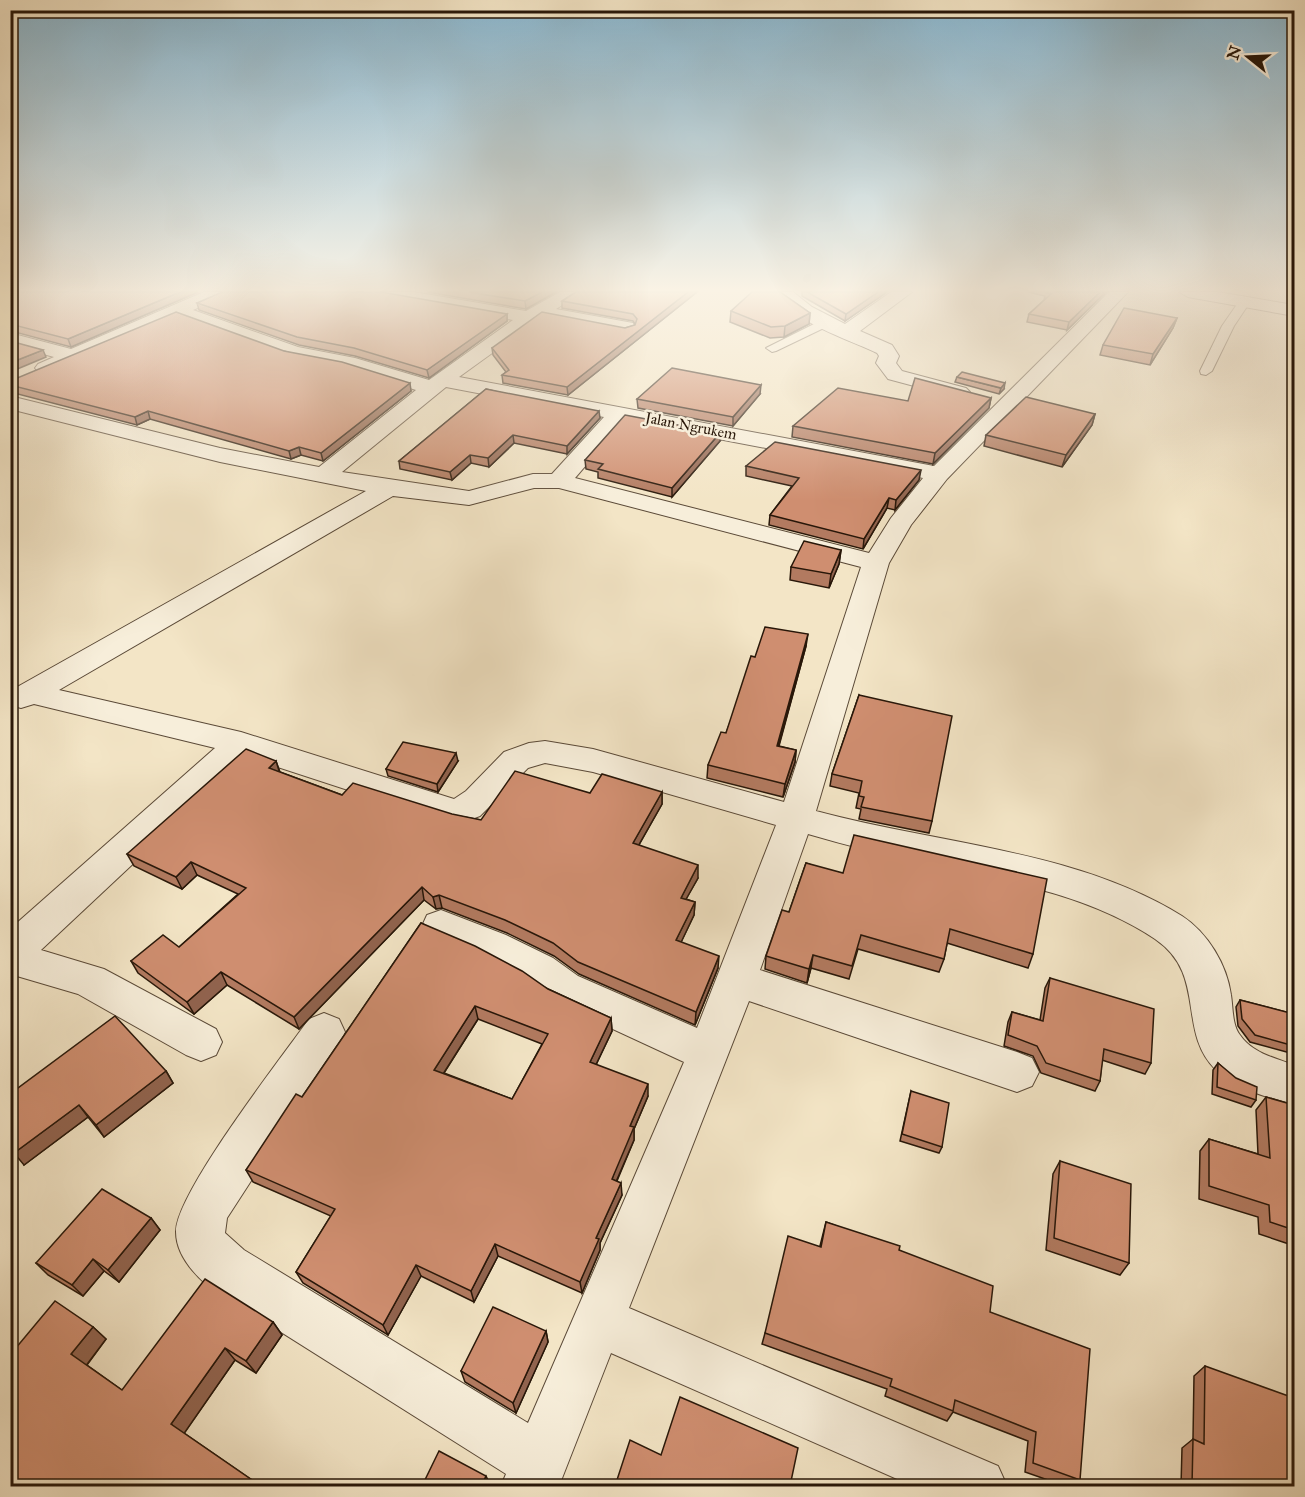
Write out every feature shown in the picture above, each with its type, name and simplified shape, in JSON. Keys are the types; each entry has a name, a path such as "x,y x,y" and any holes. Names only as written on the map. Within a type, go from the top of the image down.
{"street":[{"path":"31,374 59,362"},
{"name":"Jalan Ngrukem","path":"347,362 437,384 620,412 939,474"},
{"path":"324,475 395,414 468,362"},
{"path":"886,362 895,375 992,400"},
{"path":"324,1032 210,1201 200,1228 204,1248 226,1268 534,1474 709,1053 796,818 876,563 900,523 939,474 992,400 1037,362"},
{"path":"10,402 220,455 389,488 469,498 533,481 558,481 876,563"},
{"path":"558,481 620,412"},
{"path":"20,698 389,488"},
{"path":"20,698 241,743 455,812 474,806 509,763 525,755 545,752 607,765 891,844 1067,884 1120,902 1172,930 1191,951 1206,974 1214,1026 1220,1044 1233,1058 1256,1071 1294,1085"},
{"path":"201,1042 90,981 10,956 241,743"},
{"path":"441,926 492,946 538,970 564,988 709,1053"},
{"path":"736,980 1017,1072"},
{"path":"598,1321 978,1486"}],"lane":[{"path":"1206,371 1210,362"}],"building":[{"path":"56,362 341,362 410,383 321,453 299,447 289,451 148,411 135,417 10,385 10,381"},
{"path":"400,362 439,362 427,370"},
{"path":"503,362 599,362 567,387 502,375 509,370"},
{"path":"672,368 761,385 733,417 637,399"},
{"path":"962,372 1005,383 1001,388 957,377"},
{"path":"915,378 991,398 935,453 793,426 838,388 908,401"},
{"path":"486,389 599,411 567,446 513,435 488,458 470,455 450,472 399,461"},
{"path":"1026,397 1095,414 1066,455 986,435"},
{"path":"625,415 720,433 672,488 598,469 603,464 585,460"},
{"path":"775,442 921,470 896,500 889,498 864,539 770,515 799,478 746,466"},
{"path":"804,541 841,550 831,574 791,567"},
{"path":"765,627 808,634 777,746 796,750 785,784 708,765 721,732 726,733 751,656 755,657"},
{"path":"859,695 952,716 932,821 861,807 864,797 859,796 862,781 832,774"},
{"path":"403,742 456,753 437,784 386,769"},
{"path":"246,749 276,761 269,768 342,795 353,783 452,814 481,820 515,771 590,793 602,774 662,792 633,843 698,865 681,898 695,902 676,940 719,956 696,1012 578,962 553,943 505,920 439,895 433,897 422,887 294,1017 221,972 187,1002 131,961 163,935 179,947 246,888 191,862 176,877 127,854"},
{"path":"854,835 1047,879 1033,954 950,929 944,959 861,935 852,966 813,955 809,969 766,956 782,910 789,912 806,863 843,873"},
{"path":"421,923 475,946 522,971 548,989 611,1018 590,1062 648,1084 630,1126 634,1127 612,1179 621,1183 596,1238 599,1239 580,1282 495,1244 471,1291 416,1265 383,1325 296,1272 335,1209 246,1170 296,1094 302,1097","holes":["475,1006 548,1034 512,1099 434,1070"]},
{"path":"1050,978 1154,1009 1151,1063 1104,1049 1100,1081 1046,1063 1037,1046 1008,1035 1012,1012 1043,1021"},
{"path":"1240,1000 1294,1014 1294,1046 1255,1035 1242,1019"},
{"path":"115,1016 166,1071 96,1125 79,1105 14,1153 10,1149 10,1094"},
{"path":"1218,1063 1236,1078 1257,1087 1256,1100 1217,1087"},
{"path":"911,1091 949,1103 942,1147 902,1134"},
{"path":"1266,1097 1294,1105 1294,1230 1270,1222 1269,1205 1209,1186 1209,1139 1270,1158"},
{"path":"1060,1161 1131,1184 1129,1263 1054,1238"},
{"path":"102,1189 151,1218 108,1270 93,1259 72,1285 36,1263"},
{"path":"826,1222 900,1246 899,1250 993,1286 990,1312 1090,1349 1080,1480 1033,1463 1036,1432 955,1400 953,1411 890,1386 892,1379 765,1333 788,1236 821,1247"},
{"path":"205,1279 273,1322 246,1361 225,1348 171,1424 252,1480 247,1486 10,1486 10,1355 55,1301 93,1327 71,1354 122,1390"},
{"path":"493,1307 546,1331 513,1403 461,1371"},
{"path":"1205,1366 1294,1398 1294,1486 1192,1486 1193,1439 1204,1444"},
{"path":"680,1397 798,1448 790,1486 615,1486 630,1440 661,1455"},
{"path":"439,1451 486,1476 481,1486 422,1486"}]}
